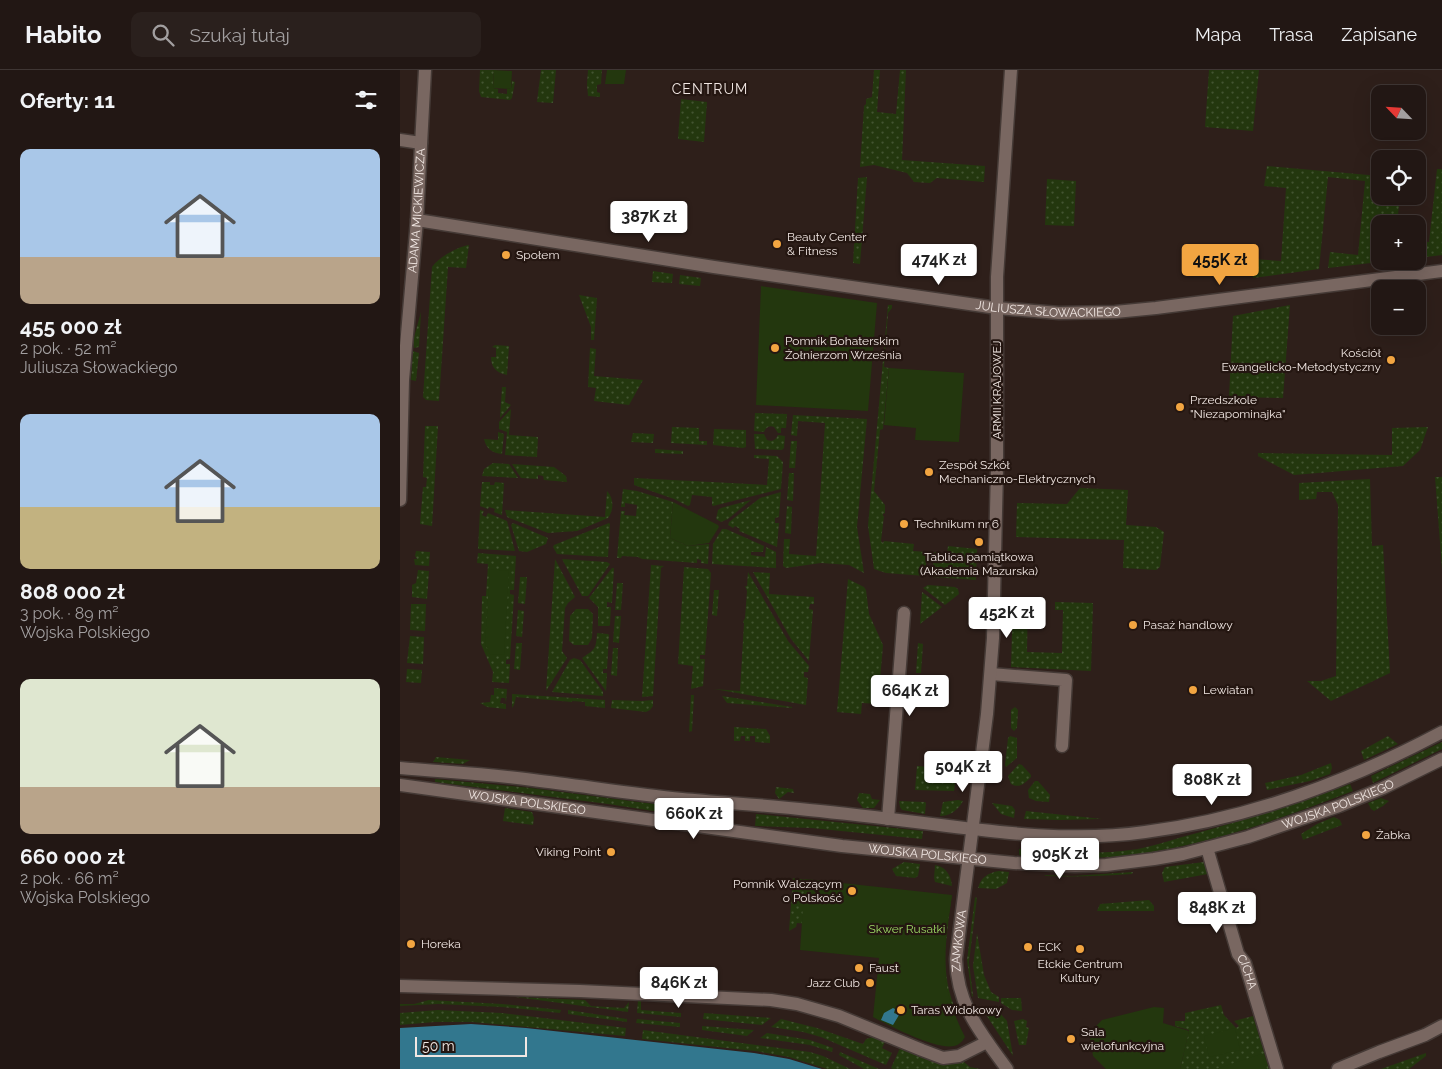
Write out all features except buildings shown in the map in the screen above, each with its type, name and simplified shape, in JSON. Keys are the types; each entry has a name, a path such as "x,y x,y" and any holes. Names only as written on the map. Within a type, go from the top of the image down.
{"street":[{"name":"ADAMA MICKIEWICZA","path":"400,500 403,380 417,220 425,70"},
{"name":"ARMII KRAJOWEJ","path":"972,829 991,674 993,638 997,479 997,308 1010,70"},
{"path":"400,140 421,143"},
{"name":"JULIUSZA SŁOWACKIEGO","path":"417,220 997,308 1059,313 1115,312 1442,271"},
{"path":"888,819 904,612"},
{"path":"991,674 1066,680 1062,746"},
{"name":"WOJSKA POLSKIEGO","path":"400,768 532,780 681,799 807,810 972,829 1058,836 1102,836 1143,833 1186,826 1236,814 1324,785 1378,763 1442,732"},
{"name":"WOJSKA POLSKIEGO","path":"400,785 808,842 1047,866 1106,865 1154,859 1207,848 1276,828 1326,811 1383,788 1442,759"},
{"name":"ZAMKOWA","path":"972,829 957,946 957,970 964,1005 973,1022 1007,1069"},
{"name":"CICHA","path":"1207,848 1238,954 1245,963 1278,1069"},
{"path":"400,986 753,998 797,1004 839,1016 943,1058 959,1056 988,1042"},
{"path":"1338,1069 1425,1035 1442,1026"}],"green space":[{"path":"480,70 494,70 493,88 498,89 498,93 507,94 507,89 511,89 512,81 515,82 512,98 510,100 481,97 479,91"},
{"path":"494,70 512,71 511,89 493,88"},
{"path":"541,70 556,70 553,103 537,102"},
{"path":"588,70 602,70 601,84 597,85 597,92 600,93 600,97 588,96"},
{"path":"607,70 626,70 624,84 605,84"},
{"path":"874,70 880,70 877,112 896,114 900,70 906,70 902,160 985,166 984,182 937,178 930,183 914,182 907,173 874,165 860,167 864,106 866,99 872,97"},
{"path":"1209,70 1259,70 1253,131 1205,127"},
{"path":"681,99 707,102 704,142 678,139"},
{"path":"1267,166 1371,175 1371,205 1399,205 1398,215 1371,215 1371,263 1328,268 1330,252 1358,255 1365,181 1328,177 1319,269 1253,278 1253,259 1281,261 1286,188 1264,186"},
{"path":"1437,169 1442,169 1442,255 1426,257 1426,242 1429,242"},
{"path":"867,177 860,264 853,263 858,178"},
{"path":"1047,179 1076,181 1074,226 1045,225"},
{"path":"469,245 466,268 448,267 439,401 426,400 423,397 432,267 449,253"},
{"path":"653,271 673,274 672,283 652,282"},
{"path":"680,275 701,278 700,286 679,284"},
{"path":"761,286 877,303 868,411 756,405"},
{"path":"579,295 597,298 594,340 591,340 591,327"},
{"path":"888,305 892,305 892,308 888,313 884,367 889,368 874,491 885,505 881,541 883,543 884,541 914,544 913,551 927,552 925,576 886,573 874,569 868,526"},
{"path":"1290,305 1283,398 1229,397 1233,316"},
{"path":"421,312 419,347 414,348 413,341"},
{"path":"495,345 509,346 507,375 500,373 493,367 491,357 496,357 496,348 492,347"},
{"path":"590,348 596,349 594,376 643,380 629,405 594,401 596,388 588,387"},
{"path":"413,351 419,353 416,381 411,380"},
{"path":"889,368 964,373 959,442 915,440 916,428 884,425"},
{"path":"502,387 506,387 505,402 511,405 500,418"},
{"path":"511,409 509,435 538,437 537,457 505,455 507,432 499,429 499,422"},
{"path":"755,413 787,414 786,428 781,428 781,433 778,433 771,426 764,432 754,431"},
{"path":"793,415 867,419 857,527 864,573 849,565 821,563 786,568 783,566 784,539 790,539 789,554 816,556 825,423 798,421 797,436 791,435"},
{"path":"425,426 438,426 432,526 420,524 423,487 426,487 427,478 423,477"},
{"path":"672,427 699,428 699,441 707,441 707,445 671,443"},
{"path":"1428,427 1420,450 1403,466 1294,475 1258,456 1258,453 1392,455 1392,428"},
{"path":"714,429 746,430 746,447 713,445"},
{"path":"498,432 504,434 502,454 490,450 484,439 498,440"},
{"path":"633,433 654,434 653,443 631,442"},
{"path":"754,434 764,434 767,440 771,441 778,435 785,436 784,448 782,450 755,449"},
{"path":"791,441 797,441 795,468 789,468"},
{"path":"655,449 683,451 683,454 655,453"},
{"path":"754,455 777,456 783,462 781,489 713,506 712,497 692,495 690,505 688,506 634,485 634,478 767,485 769,459 754,458"},
{"path":"493,463 509,464 518,478 482,476 484,469"},
{"path":"512,464 554,467 566,476 567,482 544,480 543,476 538,475 538,479 521,478"},
{"path":"789,473 794,473 793,501 787,500"},
{"path":"1435,477 1442,477 1442,569"},
{"path":"1370,479 1372,546 1383,545 1390,673 1331,701 1307,681 1321,681 1336,676 1338,505 1332,492 1317,492 1316,499 1299,500 1299,483"},
{"path":"482,482 490,482 490,485 494,485 495,482 504,483 502,515 494,512 495,509 480,506"},
{"path":"1080,488 1128,490 1126,525 1156,527 1164,532 1160,567 1156,570 1123,568 1124,540 1016,537 1017,503 1067,504"},
{"path":"623,489 637,491 673,502 670,538 688,546 709,544 708,564 701,563 701,560 697,559 697,563 622,556 617,558 621,511 625,511 624,515 636,516 637,505 625,503 625,507 621,507"},
{"path":"607,491 611,497 612,504 608,518 577,531 548,533 507,517 505,510 605,517"},
{"path":"781,492 779,517 775,518 775,523 779,523 777,547 739,531 740,529 735,526 733,528 728,525 729,522 760,498"},
{"path":"751,500 728,519 721,522 716,519 718,510 721,508"},
{"path":"673,502 718,525 719,527 709,543 688,546 670,538"},
{"path":"787,506 792,507 791,534 785,533"},
{"path":"480,510 484,511 482,515 486,517 488,513 507,521 515,551 478,549"},
{"path":"513,523 548,538 546,544 527,552 519,551 511,525"},
{"path":"609,523 608,557 557,554 553,547 554,545"},
{"path":"722,529 726,529 764,546 763,552 751,552 751,555 765,557 766,547 776,552 776,568 712,564 713,544"},
{"path":"948,546 977,549 976,580 932,577 934,552 947,554"},
{"path":"416,551 430,552 429,566 415,565 414,559 417,559 415,556"},
{"path":"478,553 516,556 514,590 510,590 510,594 514,595 510,659 506,660 506,664 510,664 509,683 492,682 493,672 481,644 482,596 486,596 488,564 477,563"},
{"path":"555,559 575,597 565,608 562,651 567,658 546,691"},
{"path":"562,559 607,562 610,564 588,596 582,596"},
{"path":"651,565 664,566 661,568 653,696 642,697"},
{"path":"684,567 708,569 711,573 705,655 700,655 700,659 705,659 703,686 691,689 693,666 678,664"},
{"path":"612,568 614,568 612,603 607,602 607,607 611,607 610,625 598,626 598,607 589,598"},
{"path":"490,569 509,571 504,655 490,654 485,644"},
{"path":"418,570 429,571 427,599 412,597 412,585 416,583"},
{"path":"748,572 788,641 809,666 808,672 804,672 804,677 808,678 806,705 714,689 740,691 743,622 747,591 745,586 747,586"},
{"path":"753,572 770,573 769,594 814,597 814,604 810,604 809,609 813,610 809,661 791,639"},
{"path":"520,577 527,577 525,604 518,603"},
{"path":"848,579 864,587 866,590 869,614 883,645 878,704 862,703 861,714 837,712"},
{"path":"617,583 623,583 621,610 615,610"},
{"path":"928,585 955,587 958,589 959,594 945,605 923,588"},
{"path":"714,590 719,590 717,616 712,615"},
{"path":"922,592 942,607 920,624"},
{"path":"1013,597 1028,597 1027,652 1062,653 1063,610 1055,610 1055,602 1093,603 1091,671 1011,667"},
{"path":"411,604 426,604 425,631 410,630"},
{"path":"576,609 588,609 593,614 592,638 588,645 574,645 569,641 570,616"},
{"path":"518,610 524,611 522,637 516,636"},
{"path":"615,616 621,616 619,643 613,642"},
{"path":"597,633 609,635 607,669 603,669 603,673 607,673 606,691 582,658 594,648"},
{"path":"410,636 424,637 423,664 407,663"},
{"path":"516,643 522,643 520,670 514,669"},
{"path":"918,643 923,644 921,673 916,673"},
{"path":"613,648 618,648 617,676 611,675"},
{"path":"574,658 580,660 603,692 603,696 552,692 570,660"},
{"path":"407,669 422,670 421,683 406,682"},
{"path":"494,688 507,689 506,702 505,698 501,698 500,703 506,704 506,709 487,707 480,703 490,702 491,695 494,695"},
{"path":"512,694 605,700 605,708 585,706 585,702 516,697 512,708"},
{"path":"691,695 694,695 692,731 689,732"},
{"path":"722,696 792,707 792,708 727,703"},
{"path":"612,700 653,700 653,706 646,712 611,708"},
{"path":"1015,707 1018,710 1017,728 1014,731 1011,728 1011,710"},
{"path":"734,727 766,729 770,736 770,743 755,742 755,736 750,736 750,741 745,741 745,736 741,736 740,741 734,741"},
{"path":"1010,736 1017,738 1017,758 1006,767 1008,738"},
{"path":"1388,736 1398,744 1364,760 1361,751"},
{"path":"1442,742 1442,749 1373,783 1371,776"},
{"path":"436,757 470,760 463,764 433,762"},
{"path":"1331,763 1330,774 1310,781 1267,790 1265,783 1301,775"},
{"path":"1019,764 1022,765 1031,777 1022,785 1017,786 1011,784 1008,776"},
{"path":"917,766 957,769 954,791 915,790"},
{"path":"435,779 531,788 732,812 731,823 608,804 435,782"},
{"path":"1035,781 1038,781 1050,795 1049,802 1036,801 1029,798 1028,790"},
{"path":"1350,784 1353,791 1322,803 1290,815 1192,844 1125,856 1064,858 1019,855 1019,849 1078,853 1138,849 1255,816"},
{"path":"776,787 793,789 794,793 788,792 779,799 775,793"},
{"path":"859,793 870,794 872,799 880,800 874,808 863,808 857,800"},
{"path":"1381,798 1389,801 1374,811 1371,809 1368,803"},
{"path":"899,801 925,802 925,814 902,810"},
{"path":"963,801 956,810 950,814 940,816 943,802"},
{"path":"992,803 1012,806 1015,810 1014,818 1001,814"},
{"path":"505,808 532,812 534,818 533,825 503,821"},
{"path":"1026,811 1102,819 1024,819"},
{"path":"756,814 923,831 922,839 811,828 755,826"},
{"path":"1334,817 1340,820 1342,825 1303,840 1301,834 1317,824"},
{"path":"904,862 920,864 918,876 915,878 896,876 892,869"},
{"path":"1204,862 1208,874 1164,882 1162,873 1165,867"},
{"path":"935,865 947,872 952,886 935,882"},
{"path":"999,871 1009,872 1007,883 996,889 978,888 986,876"},
{"path":"1133,872 1132,874 1072,876"},
{"path":"793,878 813,881 807,924 797,923 796,927 789,931"},
{"name":"Skwer Rusałki","path":"805,879 952,895 946,934 945,967 950,999 965,1037 960,1043 954,1046 946,1046 925,1041 873,1017 879,958 800,950"},
{"path":"952,895 948,923 946,966 950,994 955,1008 952,1009 932,952 950,896"},
{"path":"975,897 977,898 969,962 972,997 967,960"},
{"path":"1149,900 1154,906 1154,911 1097,911 1100,904"},
{"path":"977,933 984,975 991,992 999,997 999,1002 978,998 973,966"},
{"path":"515,997 585,1000 591,1006 624,1008 629,1002 628,1012"},
{"path":"1001,998 1021,998 1022,1011 1012,1010 1001,1003"},
{"path":"429,1000 502,1004 561,1010 560,1013 502,1007 438,1004 400,1006 400,1004 414,1004"},
{"path":"638,1000 641,1001 641,1010 681,1013 681,1017 637,1013"},
{"path":"1221,1005 1224,1015 1236,1028 1239,1026 1234,1021 1253,1016 1269,1069 1180,1069 1189,1030 1175,1026 1175,1021 1185,1021 1185,1013"},
{"path":"981,1007 998,1011 1007,1021 1013,1056"},
{"path":"1154,1007 1164,1008 1163,1023 1189,1031 1180,1069 1106,1069 1093,1056 1089,1033 1102,1020"},
{"path":"438,1010 502,1013 626,1028 625,1036 472,1022 435,1022 400,1025 400,1013"},
{"path":"568,1010 627,1019 627,1022 568,1014"},
{"path":"704,1013 771,1018 762,1025 703,1019"},
{"path":"637,1019 680,1023 680,1027 636,1023"},
{"path":"781,1019 817,1028 863,1044 866,1039 873,1037 885,1042 882,1048 892,1053 886,1065 821,1037 771,1027"},
{"path":"1023,1019 1027,1021 1026,1027 1029,1028 1026,1045 1019,1045 1014,1021"},
{"path":"702,1026 754,1030 747,1036 702,1030"},
{"path":"1235,1028 1240,1050 1209,1057 1204,1036"},
{"path":"643,1030 810,1052 850,1069 827,1069 789,1057 755,1051 642,1039"},
{"path":"767,1033 810,1040 833,1048 832,1052 810,1045 760,1038"},
{"path":"900,1048 916,1056 938,1063 964,1062 970,1067 980,1069 893,1069 891,1068"},
{"path":"840,1052 879,1069 864,1069 839,1055"},
{"path":"1426,1053 1426,1056 1409,1069 1381,1069"},
{"path":"1261,1054 1267,1069 1216,1069"}],"water":[{"path":"893,1008 895,1009 894,1013 899,1015 893,1025 881,1020 884,1013"},
{"path":"471,1024 526,1028 754,1053 789,1059 822,1069 400,1069 400,1028"}],"place":[{"name":"Beauty Center & Fitness","path":"777,244"},
{"name":"Społem","path":"506,255"},
{"name":"Pomnik Bohaterskim Żołnierzom Września","path":"775,348"},
{"name":"Kościół Ewangelicko-Metodystyczny","path":"1391,360"},
{"name":"Przedszkole \"Niezapominajka\"","path":"1180,407"},
{"name":"Zespół Szkół Mechaniczno-Elektrycznych","path":"929,472"},
{"name":"Technikum nr 6","path":"904,524"},
{"name":"Tablica pamiątkowa (Akademia Mazurska)","path":"979,542"},
{"name":"Pasaż handlowy","path":"1133,625"},
{"name":"Lewiatan","path":"1193,690"},
{"name":"Żabka","path":"1366,835"},
{"name":"Viking Point","path":"611,852"},
{"name":"Pomnik Walczącym o Polskość","path":"852,891"},
{"name":"Horeka","path":"411,944"},
{"name":"ECK","path":"1028,947"},
{"name":"Ełckie Centrum Kultury","path":"1080,949"},
{"name":"Faust","path":"859,968"},
{"name":"Jazz Club","path":"870,983"},
{"name":"Taras Widokowy","path":"901,1010"},
{"name":"Sala wielofunkcyjna","path":"1071,1039"}],"district":[{"name":"CENTRUM","path":"710,89"}]}
